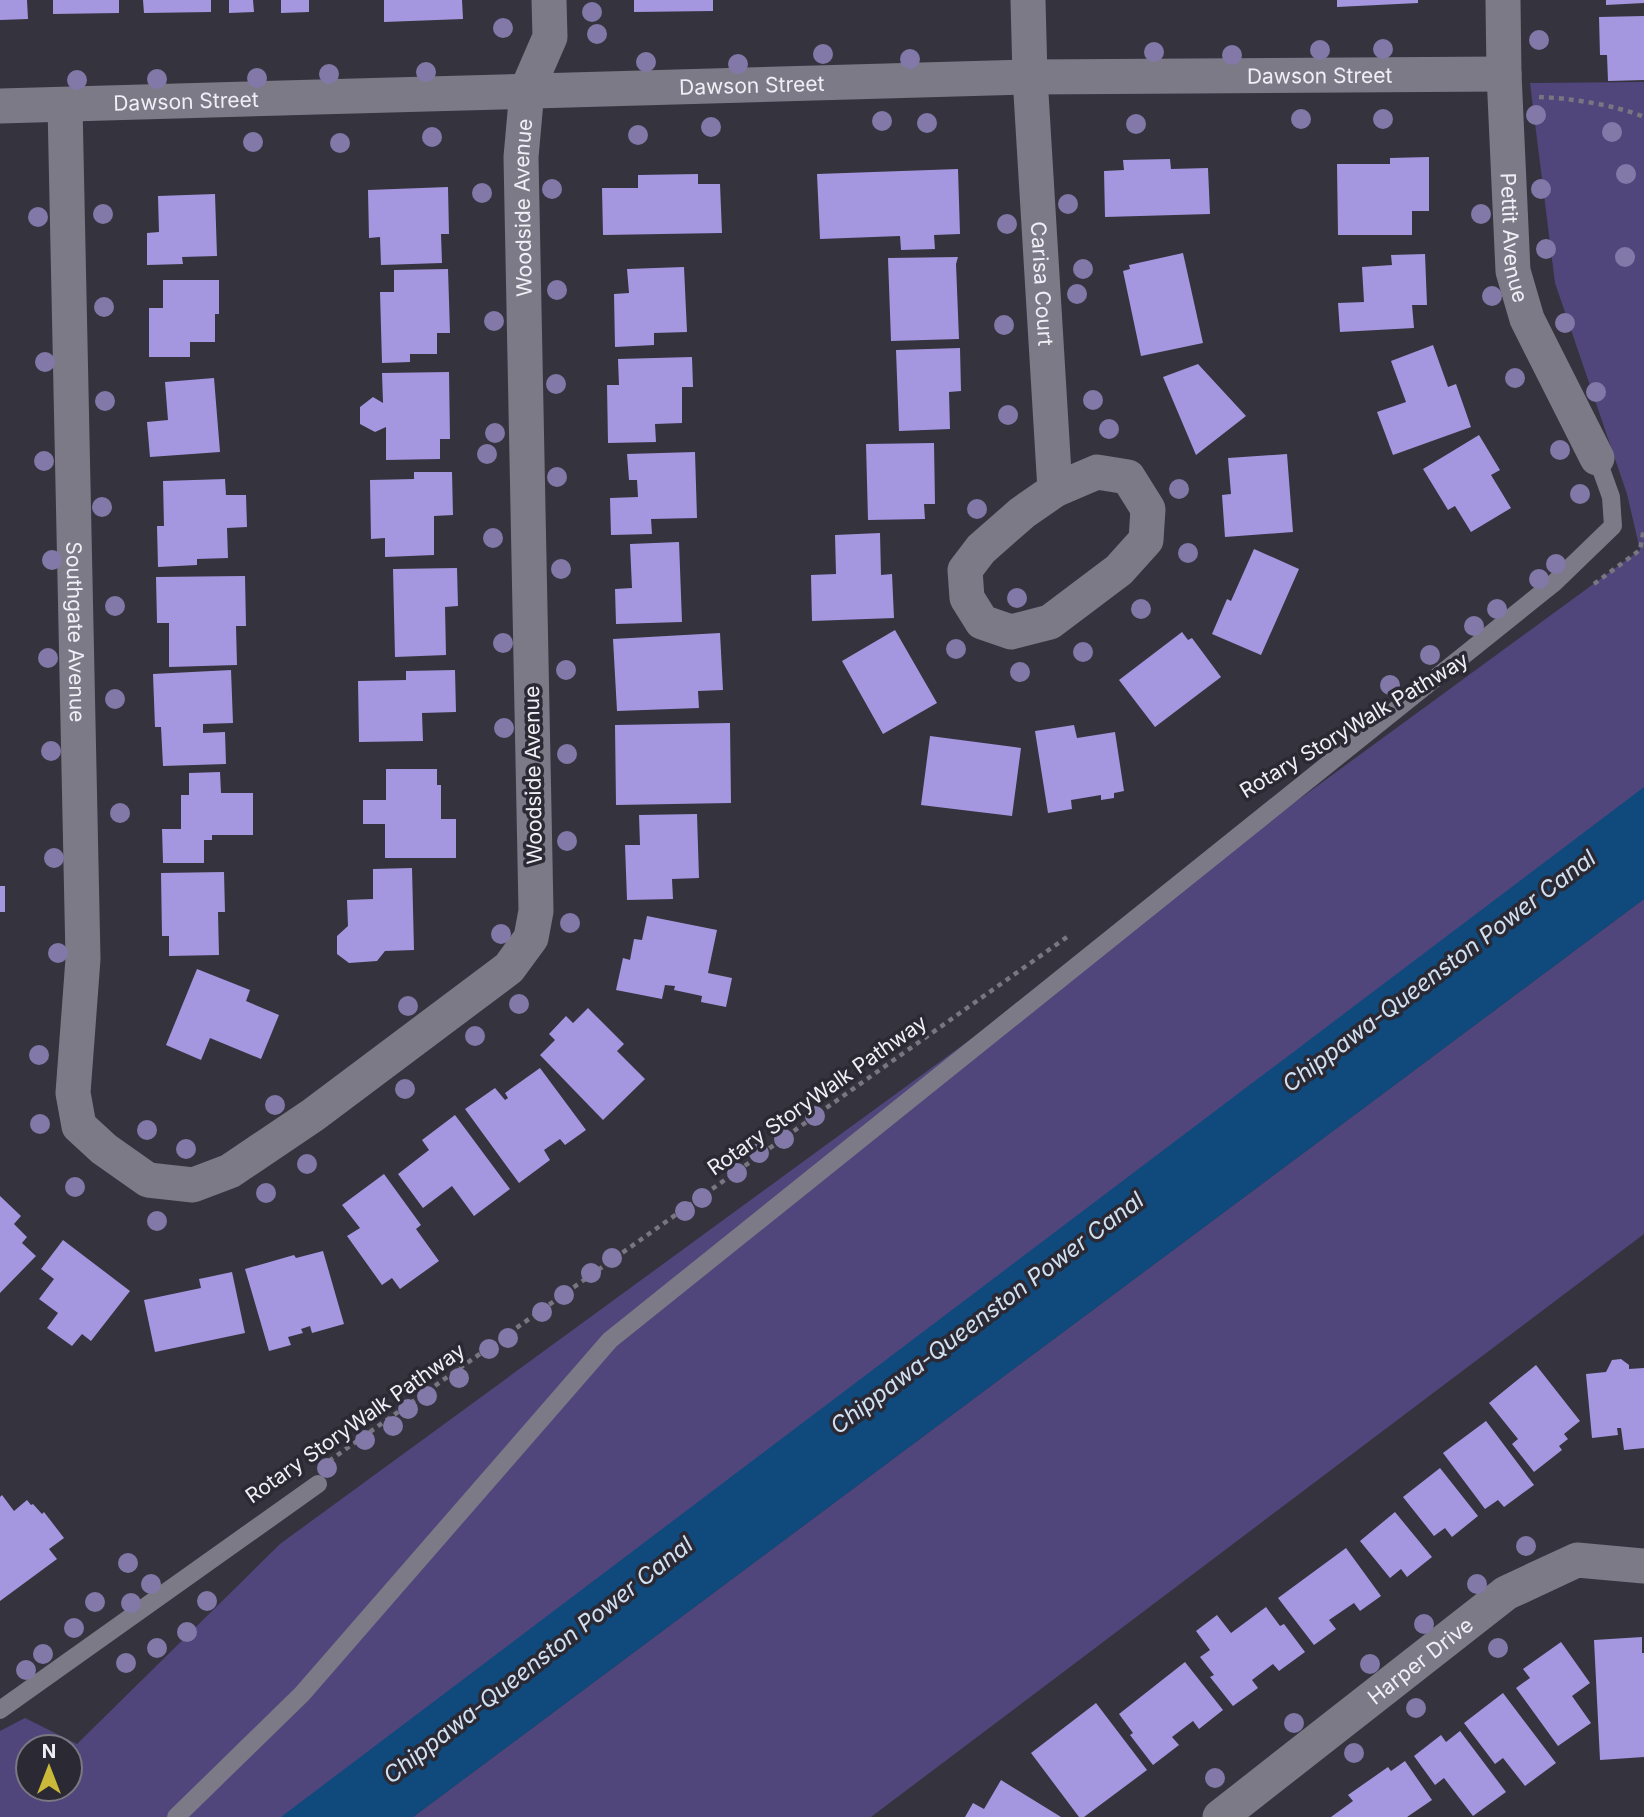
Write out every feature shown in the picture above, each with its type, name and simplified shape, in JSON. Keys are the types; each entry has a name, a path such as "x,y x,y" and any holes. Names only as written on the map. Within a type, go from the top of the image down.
{"street":[{"name":"Woodside Avenue","path":"104,1149 148,1180 193,1185 230,1171 313,1115 509,968 531,938 536,911 521,156 527,90 550,37 549,0"},
{"name":"Carisa Court","path":"1028,0 1030,76 1055,490"},
{"name":"Pettit Avenue","path":"1503,0 1513,271 1527,319 1597,458"},
{"name":"Dawson Street","path":"0,106 1030,76 1505,86"},
{"name":"Southgate Avenue","path":"65,105 83,959 73,1093 79,1126 104,1149"},
{"path":"1097,472 1128,477 1148,509 1146,540 1119,570 1050,622 1011,632 982,621 967,598 965,570 981,549 1021,513 1055,490 1097,472"},
{"name":"Harper Drive","path":"1220,1817 1506,1593 1577,1560 1644,1566"}],"lane":[{"path":"176,1817 302,1694 610,1340 1564,574 1613,526 1611,496 1597,458"},
{"path":"0,1710 318,1484"}],"path":[{"path":"1505,86 1593,103 1644,117"},
{"path":"1584,591 1640,550 1644,528"},
{"name":"Rotary StoryWalk Pathway","path":"329,1461 1069,936"}],"shaded area":[{"path":"1644,82 1644,789 282,1817 0,1817 0,1731 25,1718 55,1733 14,1733 14,1803 84,1803 84,1737 280,1544 1640,550 1627,494 1555,283 1530,83"},
{"path":"1644,899 1644,1234 871,1817 413,1817"}],"water":[{"name":"Chippawa-Queenston Power Canal","path":"1644,787 1644,899 413,1817 281,1817"}],"building":[{"path":"0,0 27,0 28,19 0,20"},
{"path":"53,0 119,0 119,13 53,14"},
{"path":"143,0 211,0 211,12 144,13"},
{"path":"229,0 253,0 254,12 229,13"},
{"path":"281,0 309,0 309,12 281,13"},
{"path":"384,0 462,0 463,19 384,22"},
{"path":"634,0 713,0 713,11 634,12"},
{"path":"1337,0 1418,0 1418,3 1337,7"},
{"path":"1606,0 1644,0 1644,3 1606,5"},
{"path":"1644,16 1644,80 1608,81 1607,55 1600,55 1599,17"},
{"path":"1429,157 1429,211 1412,211 1412,235 1338,235 1337,164 1390,164 1390,158"},
{"path":"1170,159 1171,169 1208,168 1210,214 1105,217 1104,171 1124,170 1123,160"},
{"path":"958,169 960,234 934,235 935,249 901,250 900,236 820,239 817,174"},
{"path":"698,174 698,184 720,184 722,233 603,235 602,188 638,188 638,175"},
{"path":"448,187 449,234 441,234 442,263 381,265 380,237 369,238 368,190"},
{"path":"215,194 217,256 182,257 183,264 147,265 147,233 159,232 158,196"},
{"path":"1183,253 1203,343 1141,356 1123,271 1130,269 1129,265"},
{"path":"1425,254 1427,305 1412,305 1414,328 1340,332 1338,303 1364,302 1362,267 1392,265 1391,255"},
{"path":"958,257 959,339 891,341 888,258"},
{"path":"684,267 687,332 654,333 654,345 615,347 614,294 629,293 627,269"},
{"path":"448,269 450,333 437,333 437,354 410,354 410,362 382,363 380,292 394,292 394,270"},
{"path":"163,280 219,280 219,314 215,314 215,342 190,342 190,357 149,357 149,308 163,308"},
{"path":"1433,345 1448,387 1456,384 1471,427 1393,455 1377,412 1406,402 1391,361"},
{"path":"960,348 961,391 949,392 950,429 899,431 896,350"},
{"path":"692,357 693,387 682,387 682,423 655,424 656,442 608,443 607,385 619,385 618,359"},
{"path":"1198,364 1246,416 1196,455 1163,377"},
{"path":"449,372 450,439 440,439 440,459 386,460 386,427 375,432 360,424 360,407 373,397 383,403 382,373"},
{"path":"214,378 220,452 150,457 147,422 168,420 165,382"},
{"path":"1479,435 1500,470 1491,475 1511,508 1471,532 1455,506 1448,510 1423,469"},
{"path":"934,443 935,504 924,504 925,519 868,520 866,444"},
{"path":"695,452 697,518 651,519 652,534 611,535 610,498 638,497 637,480 629,480 627,454"},
{"path":"1287,454 1293,532 1225,537 1222,495 1231,494 1228,458"},
{"path":"414,472 452,472 453,515 434,516 434,555 385,557 385,538 371,539 370,480 414,479"},
{"path":"225,479 226,495 246,495 247,527 227,528 228,558 197,559 197,565 158,567 157,526 164,526 163,481"},
{"path":"880,533 881,575 892,574 894,618 812,621 811,575 836,574 835,535"},
{"path":"679,542 682,622 616,624 615,589 632,588 630,544"},
{"path":"1254,549 1299,569 1261,655 1212,634 1227,599 1231,601"},
{"path":"457,568 458,606 445,607 446,655 395,657 393,569"},
{"path":"245,576 246,626 236,626 237,665 169,667 169,623 157,623 156,577"},
{"path":"895,630 937,703 883,734 842,661"},
{"path":"1182,632 1188,640 1192,638 1221,677 1155,727 1119,680"},
{"path":"720,633 723,690 698,691 699,708 617,711 613,639"},
{"path":"231,670 233,723 203,724 203,733 225,732 226,764 163,766 161,727 155,727 153,674"},
{"path":"455,670 456,712 422,713 423,741 359,742 358,681 406,680 406,671"},
{"path":"730,723 731,803 616,805 615,725"},
{"path":"1074,725 1077,738 1115,732 1124,791 1114,793 1114,798 1101,800 1101,795 1071,800 1072,809 1048,813 1035,731"},
{"path":"930,736 1021,748 1012,816 921,805"},
{"path":"386,769 437,769 437,785 441,785 441,819 456,819 456,858 385,858 385,824 363,824 363,800 386,800"},
{"path":"220,772 221,793 253,793 253,835 212,835 212,840 204,840 204,863 163,863 162,829 181,829 181,795 189,795 189,773"},
{"path":"697,814 699,878 672,879 673,899 627,900 625,845 640,845 639,815"},
{"path":"412,868 414,950 385,951 377,961 349,963 337,954 337,936 348,926 347,900 373,899 373,869"},
{"path":"224,872 225,912 218,912 219,955 169,956 169,936 162,936 161,873"},
{"path":"0,886 5,886 5,912 0,912"},
{"path":"647,916 717,930 708,973 732,978 726,1007 701,1002 702,996 674,990 675,986 665,985 662,999 616,990 623,958 630,960 634,939 642,940"},
{"path":"197,969 250,990 246,1001 279,1015 261,1059 210,1038 201,1060 166,1045"},
{"path":"588,1008 624,1044 617,1051 645,1079 603,1120 540,1055 555,1040 549,1034 566,1016 573,1023"},
{"path":"540,1068 586,1130 565,1145 560,1139 544,1150 550,1160 519,1183 465,1109 495,1088 505,1100 508,1098 505,1093"},
{"path":"455,1115 510,1189 474,1216 452,1186 423,1208 398,1174 429,1150 422,1140"},
{"path":"384,1174 421,1225 416,1229 439,1261 400,1289 392,1278 382,1285 347,1236 360,1228 342,1205"},
{"path":"0,1196 21,1216 14,1224 27,1237 22,1243 36,1256 0,1293"},
{"path":"63,1240 130,1291 91,1341 82,1334 72,1346 47,1328 58,1313 39,1299 54,1279 41,1269"},
{"path":"323,1251 344,1324 312,1333 310,1326 301,1329 303,1333 288,1337 291,1345 269,1351 245,1269 294,1255 296,1258"},
{"path":"232,1272 245,1333 155,1352 144,1300 201,1288 199,1279"},
{"path":"1621,1359 1629,1365 1629,1369 1644,1368 1644,1448 1624,1450 1621,1428 1617,1428 1618,1435 1592,1438 1586,1374 1606,1372 1612,1360"},
{"path":"1536,1365 1580,1421 1564,1434 1568,1439 1559,1446 1562,1450 1534,1472 1512,1444 1518,1439 1489,1403"},
{"path":"1486,1421 1534,1485 1504,1507 1498,1500 1485,1509 1443,1453"},
{"path":"1440,1468 1478,1516 1452,1537 1445,1528 1434,1536 1403,1497"},
{"path":"2,1495 14,1511 27,1500 33,1504 42,1514 44,1512 64,1538 49,1549 57,1559 0,1601 0,1497"},
{"path":"1395,1512 1432,1557 1407,1577 1401,1569 1390,1578 1360,1541"},
{"path":"1346,1548 1381,1596 1360,1611 1354,1603 1329,1620 1336,1629 1314,1645 1278,1598"},
{"path":"1266,1607 1280,1626 1284,1624 1305,1652 1279,1671 1273,1664 1252,1680 1258,1688 1233,1706 1210,1677 1214,1675 1200,1657 1210,1650 1196,1631 1217,1615 1231,1633"},
{"path":"1642,1637 1644,1757 1600,1760 1594,1640"},
{"path":"1561,1642 1590,1683 1572,1696 1591,1723 1558,1746 1516,1688 1530,1678 1523,1669"},
{"path":"1185,1662 1223,1710 1199,1729 1193,1721 1172,1737 1179,1745 1153,1765 1130,1735 1133,1733 1119,1714"},
{"path":"1503,1693 1556,1763 1525,1786 1503,1758 1495,1764 1464,1723"},
{"path":"1096,1703 1147,1770 1084,1817 1079,1817 1031,1753"},
{"path":"1460,1731 1506,1792 1473,1816 1444,1778 1435,1785 1414,1756 1441,1735 1446,1742"},
{"path":"1405,1761 1432,1800 1407,1817 1331,1817 1353,1801 1348,1795 1388,1767 1391,1771"},
{"path":"1001,1780 1061,1817 965,1817 973,1803 984,1809"}]}
